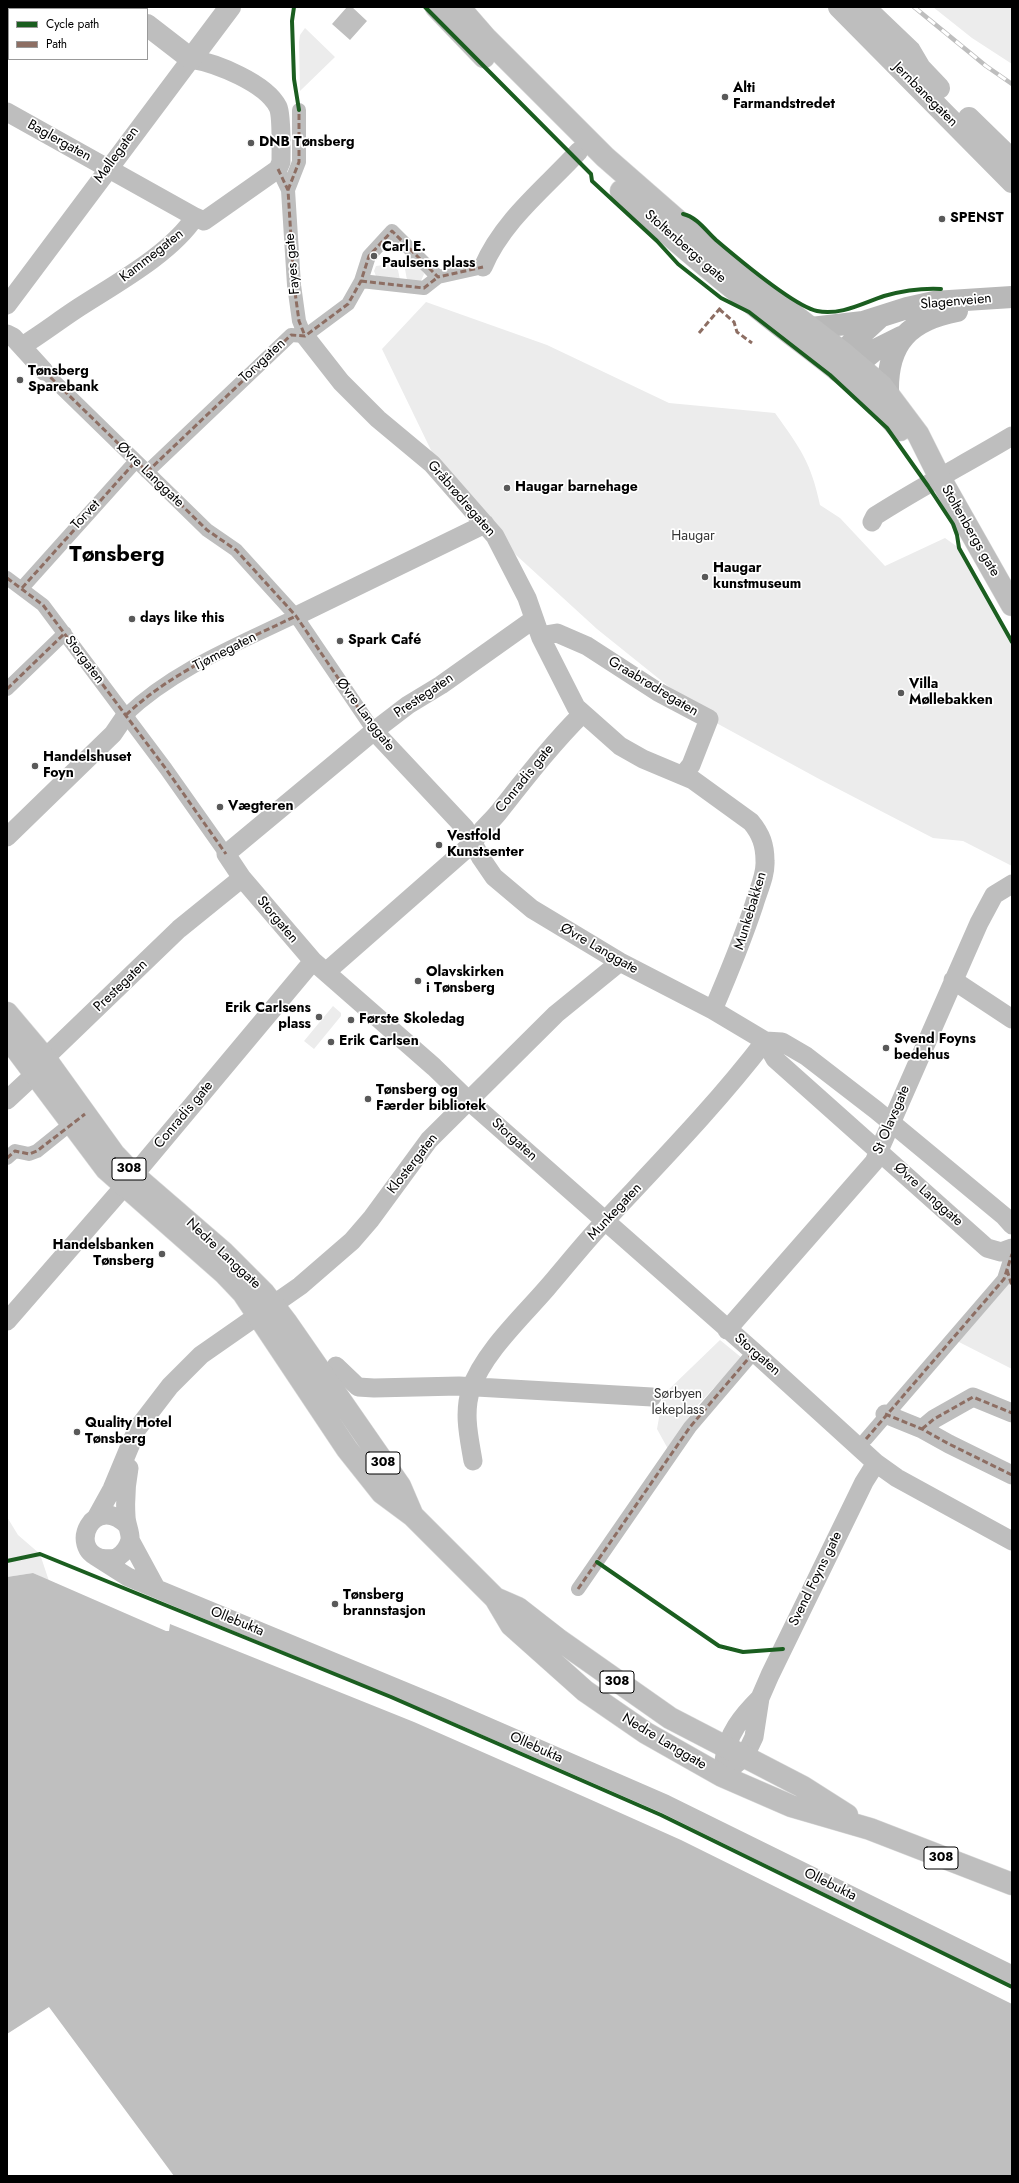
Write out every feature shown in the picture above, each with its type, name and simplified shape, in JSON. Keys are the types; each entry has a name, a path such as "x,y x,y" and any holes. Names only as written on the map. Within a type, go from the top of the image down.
{"main road":[{"name":"Møllegaten","path":"191,59 230,7"},
{"name":"Stoltenbergs gate","path":"436,7 475,48 579,151 693,257 888,392 918,434 940,478 1011,602"},
{"name":"Stoltenbergs gate","path":"459,7 491,44 605,158 724,261 811,328 846,363 940,478"},
{"name":"Jernbanegaten","path":"839,7 1012,182"},
{"name":"Jernbanegaten","path":"864,7 910,51 920,68 1012,160"},
{"path":"148,26 191,59"},
{"name":"Slagenveien","path":"811,328 844,325 878,319 907,308 934,302 1012,297"},
{"name":"Slagenveien","path":"846,363 901,337 922,321 937,314 972,310 1012,311"},
{"name":"Slagenveien","path":"846,363 878,319"},
{"path":"888,392 889,366 901,337"},
{"name":"Nedre Langgate","path":"7,1013 40,1066 78,1118 114,1154 129,1180 243,1293 266,1311 347,1449 382,1493 412,1516 494,1598 511,1626 579,1686 646,1733 722,1776 791,1806 870,1829 1012,1884"},
{"name":"Nedre Langgate","path":"7,1037 40,1066"},
{"name":"Nedre Langgate","path":"494,1598 518,1608 559,1640 670,1718 804,1787 870,1829"}],"street":[{"path":"191,59 207,62 264,90 279,108 281,162 278,169"},
{"name":"Møllegaten","path":"7,305 191,59"},
{"name":"Fayes gate","path":"288,190 299,162 299,110"},
{"name":"Baglergaten","path":"7,112 195,217"},
{"path":"361,281 424,288 438,276 483,267 504,228 579,151"},
{"name":"Fayes gate","path":"278,169 288,190 294,285 299,320 305,336"},
{"name":"Kammegaten","path":"22,346 123,279 176,241 185,232 195,217 204,221 278,169"},
{"name":"Torvgaten","path":"147,472 291,335 305,336 348,304 361,281 369,256 392,230 438,276"},
{"name":"Øvre Langgate","path":"7,334 22,346 44,371 207,530 236,550 296,616 374,731 465,828 494,876 532,909 620,962 713,1010 765,1041 782,1042 806,1056 891,1122 1004,1216 1012,1226"},
{"name":"Gråbrødregaten","path":"305,336 341,382 378,419 432,464 495,536 527,598 541,638 576,707 582,714"},
{"path":"872,522 875,516 913,492 1012,436"},
{"name":"Torvet","path":"22,588 136,461"},
{"name":"Tjømegaten","path":"7,837 113,734 126,715 155,690 208,659 485,524"},
{"name":"Storgaten","path":"7,578 43,605 126,715 242,878 319,966 727,1330 754,1352 876,1463 897,1478 1012,1541"},
{"name":"Prestegaten","path":"226,854 374,731 408,705 441,685 534,619"},
{"path":"7,689 65,634"},
{"name":"Graabrødregaten","path":"541,638 546,635 556,634 587,646 658,692 709,719 690,766 683,775"},
{"name":"Munkebakken","path":"582,714 620,746 643,759 683,775 709,791 751,822 763,841 766,862 762,881 736,959 713,1010"},
{"name":"Conradis gate","path":"7,1321 129,1180 319,966 473,843 477,836 493,819 560,736 582,714"},
{"name":"Prestegaten","path":"7,1100 179,929 242,878"},
{"name":"St Olavsgate","path":"727,1330 854,1187 874,1162 978,922 994,895 1012,884"},
{"name":"Klostergaten","path":"266,1311 319,1272 352,1241 371,1219 429,1140 556,1014 620,962"},
{"path":"953,980 1012,1019"},
{"name":"Øvre Langgate","path":"765,1041 775,1059 987,1248 1001,1252 1012,1248"},
{"name":"Munkegaten","path":"473,1461 467,1428 467,1402 484,1364 506,1335 605,1221 687,1133 765,1041"},
{"path":"7,1158 15,1151 29,1154 37,1151 78,1118"},
{"path":"866,1439 1004,1279 1012,1254"},
{"name":"Ollebukta","path":"266,1311 201,1355 170,1386 137,1429 112,1490 96,1518 88,1525 85,1538 87,1547 95,1556 128,1577 457,1713 665,1804 1012,1975"},
{"path":"578,1589 690,1427 754,1352"},
{"path":"336,1366 358,1387 472,1388 652,1396"},
{"path":"922,1429 934,1419 973,1396 1012,1413"},
{"path":"886,1414 922,1429 1012,1475"},
{"name":"Ollebukta","path":"137,1429 125,1492 128,1532 156,1588"},
{"name":"Svend Foyns gate","path":"722,1776 745,1756 754,1737 760,1698 858,1493 876,1463"},
{"path":"95,1556 106,1559 118,1557 125,1551 128,1532 120,1518 112,1515 96,1518"},
{"name":"Svend Foyns gate","path":"722,1776 726,1746 744,1715 760,1698"}],"green space":[{"path":"933,7 1012,7 1012,64 972,38"},
{"path":"305,28 335,57 300,91 299,42 300,35"},
{"path":"414,261 418,262 424,274 421,281 407,280 405,269"},
{"path":"391,264 398,270 400,280 376,276 374,271 376,266"},
{"name":"Haugar","path":"426,302 547,345 669,403 775,413 804,456 813,477 820,505 840,518 885,566 945,538 959,548 1012,638 1012,866 963,841 933,838 821,780 709,719 597,629 516,555 444,477 382,349"},
{"path":"333,1006 341,1013 341,1016 314,1049 304,1041"},
{"path":"1012,1264 1012,1369 957,1341"},
{"name":"Sørbyen lekeplass","path":"720,1340 742,1358 694,1409 668,1449 657,1429 663,1395"},
{"path":"7,1517 18,1535 40,1554 49,1581 33,1573 7,1577"}],"shaded area":[{"path":"347,7 352,7 367,21 350,40 332,24"},
{"path":"33,1573 166,1631 169,1631 170,1624 414,1722 587,1798 681,1840 1012,2004 1012,2176 174,2176 49,2007 7,2034 7,1577"}],"railway":[{"path":"914,7 986,66 1012,84"}],"marked path":[{"path":"288,190 299,162 299,110"},
{"path":"278,169 288,190 294,285 299,321 305,336"},
{"path":"147,472 291,335 305,336 348,304 361,281 369,256 392,231 438,277 483,267"},
{"path":"361,281 424,288 438,277"},
{"path":"699,333 722,306"},
{"path":"719,309 734,322 737,332 752,343"},
{"path":"44,371 207,530 236,550 296,616 374,731"},
{"path":"22,588 136,461"},
{"path":"7,578 43,605 166,769 226,854"},
{"path":"126,715 164,684 185,671 296,616"},
{"path":"7,689 65,633"},
{"path":"7,1158 15,1151 29,1154 37,1151 85,1114"},
{"path":"866,1439 1004,1279 1012,1254"},
{"path":"1007,1270 1012,1286"},
{"path":"578,1589 690,1427 754,1352"},
{"path":"922,1429 934,1419 973,1397 1012,1413"},
{"path":"885,1414 922,1429 1012,1475"}],"cycle path":[{"path":"294,7 292,21 294,79 299,110"},
{"path":"425,7 591,174 592,181 657,241 678,264 721,298 749,312 830,375 887,428 953,524 957,535 959,548 1012,642"},
{"path":"683,214 697,221 725,248 780,291 794,300 817,311 834,312 843,310 884,296 905,291 941,289"},
{"path":"7,1561 40,1554 391,1697 661,1815 1012,1987"},
{"path":"597,1562 719,1646 743,1652 783,1649"}],"place":[{"name":"Alti Farmandstredet","path":"725,97"},
{"name":"DNB Tønsberg","path":"251,143"},
{"name":"SPENST","path":"942,219"},
{"name":"Carl E. Paulsens plass","path":"374,256"},
{"name":"Tønsberg Sparebank","path":"20,380"},
{"name":"Haugar barnehage","path":"507,488"},
{"name":"Haugar kunstmuseum","path":"705,577"},
{"name":"days like this","path":"132,619"},
{"name":"Spark Café","path":"340,641"},
{"name":"Villa Møllebakken","path":"901,693"},
{"name":"Handelshuset Foyn","path":"35,766"},
{"name":"Vægteren","path":"220,807"},
{"name":"Vestfold Kunstsenter","path":"439,845"},
{"name":"Olavskirken i Tønsberg","path":"418,981"},
{"name":"Erik Carlsens plass","path":"319,1017"},
{"name":"Første Skoledag","path":"351,1020"},
{"name":"Erik Carlsen","path":"331,1042"},
{"name":"Svend Foyns bedehus","path":"886,1048"},
{"name":"Tønsberg og Færder bibliotek","path":"368,1099"},
{"name":"Handelsbanken Tønsberg","path":"162,1254"},
{"name":"Quality Hotel Tønsberg","path":"77,1432"},
{"name":"Tønsberg brannstasjon","path":"335,1604"}],"district":[{"name":"Tønsberg","path":"117,556"}]}
